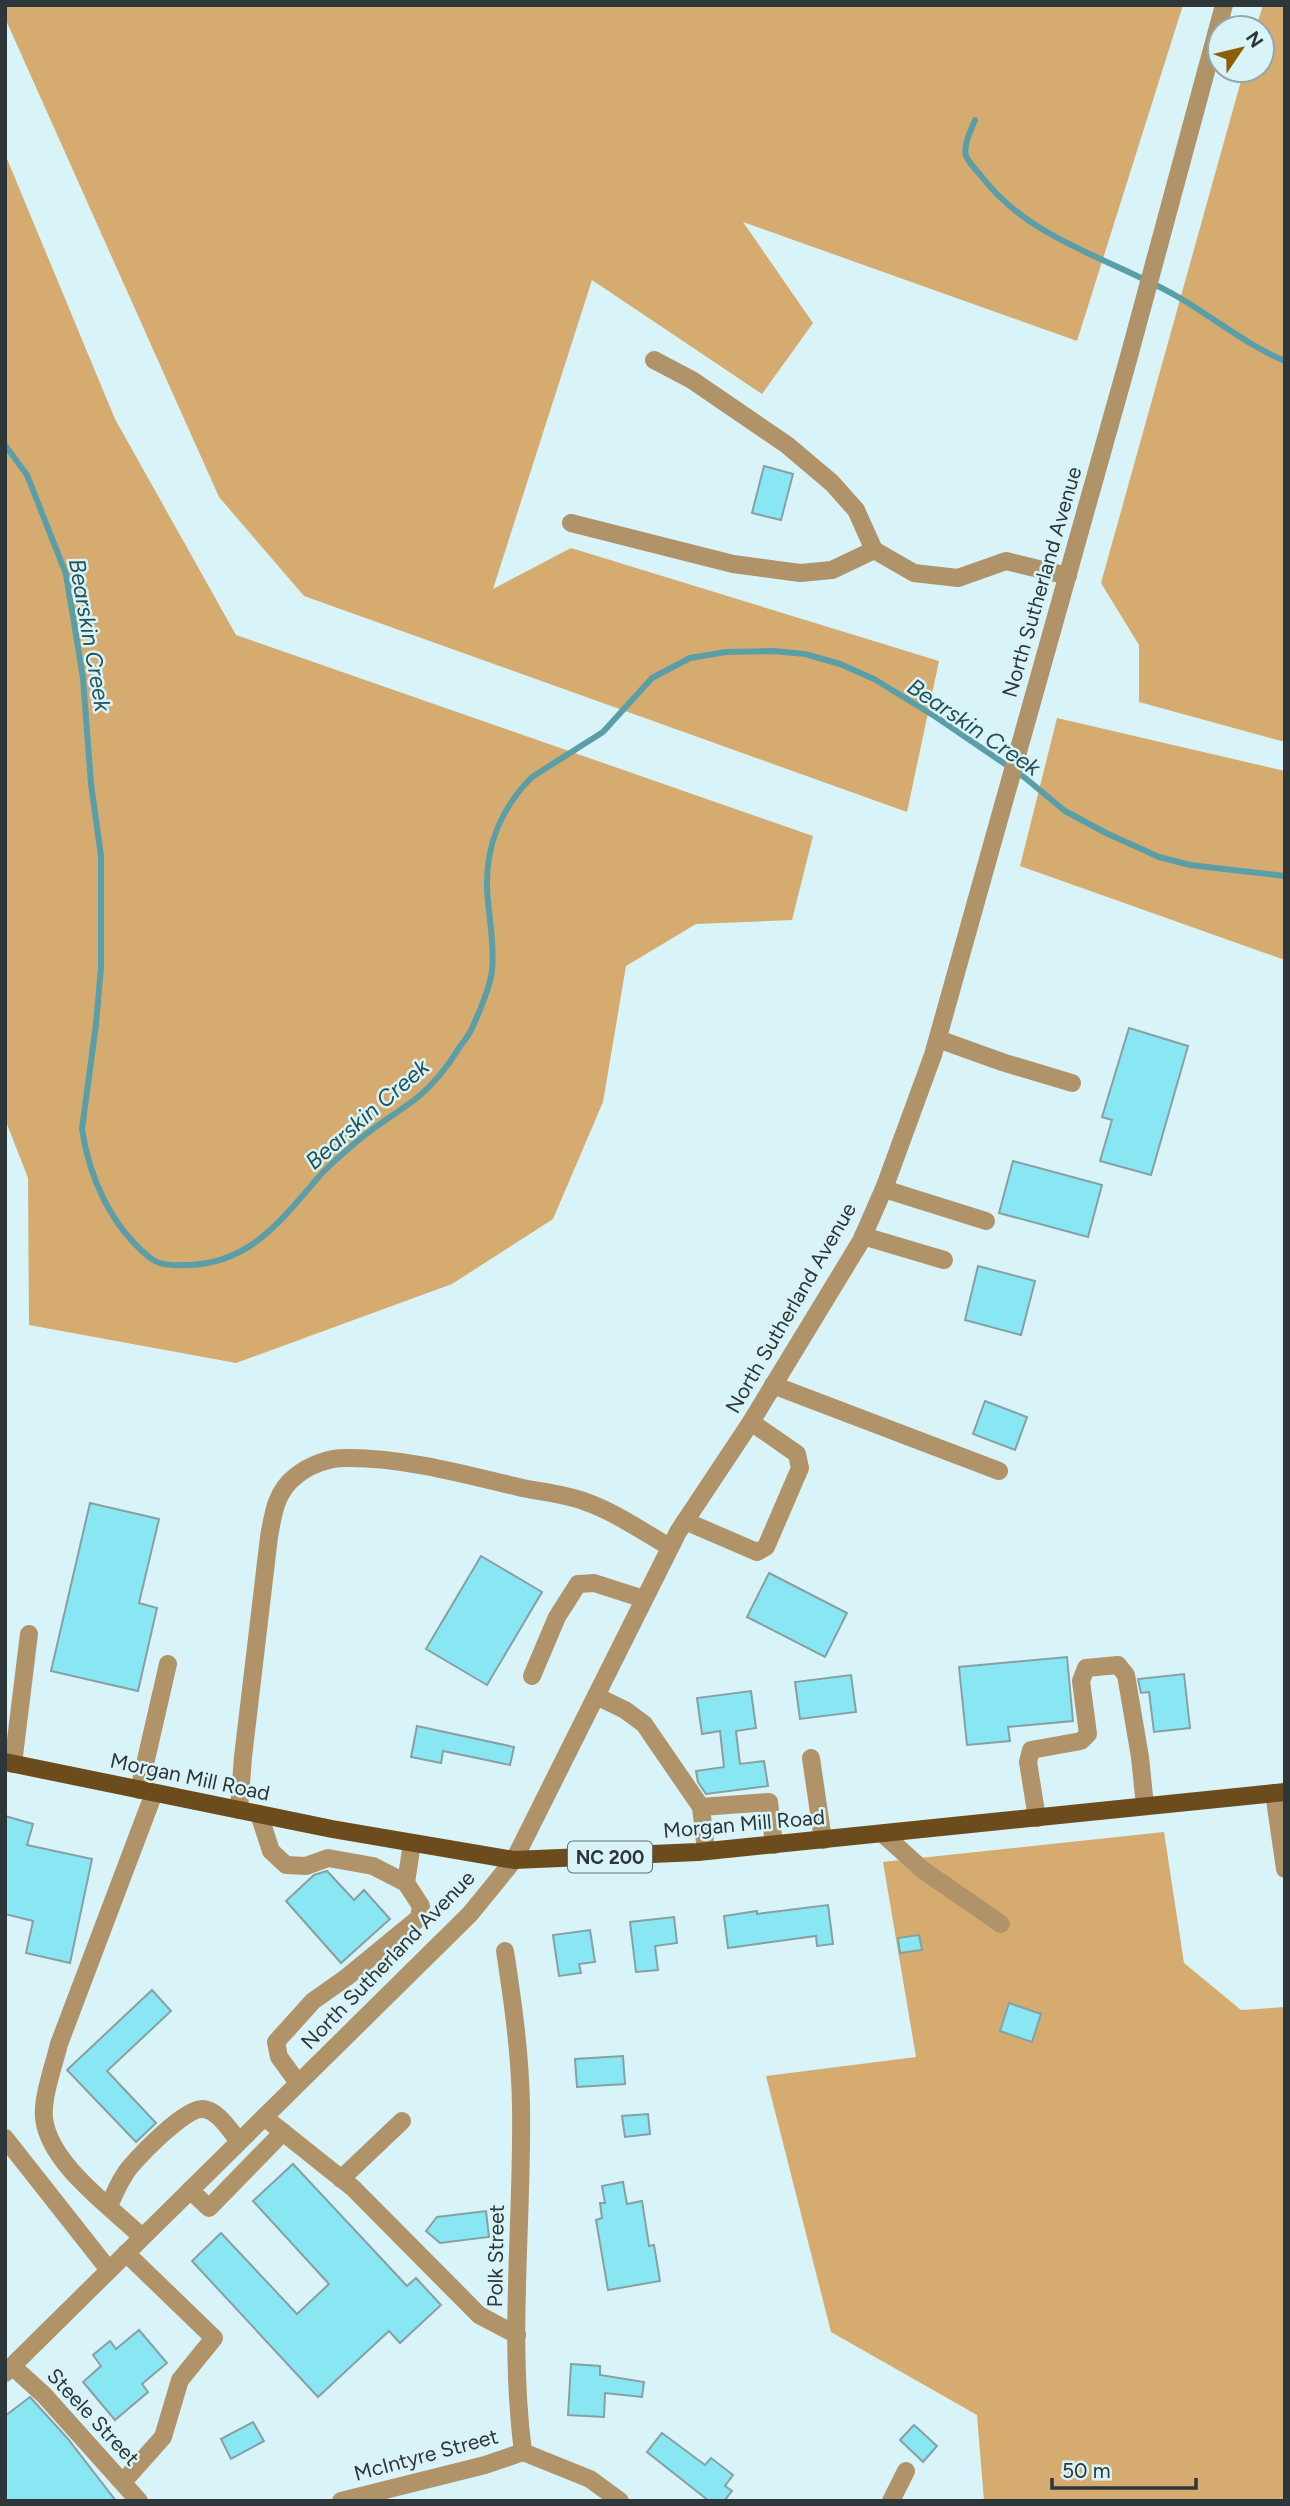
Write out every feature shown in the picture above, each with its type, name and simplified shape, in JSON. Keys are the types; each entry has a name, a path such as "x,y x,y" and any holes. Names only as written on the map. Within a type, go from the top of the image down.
{"main road":[{"name":"Morgan Mill Road","path":"9,1763 259,1814 514,1860 642,1856 774,1845 1279,1792"}],"street":[{"name":"North Sutherland Avenue","path":"9,2369 470,1913 514,1860 670,1547 751,1422 863,1236 884,1189 938,1039 1224,5"},
{"path":"654,360 692,380 776,438 832,483 856,510 874,550 914,573 958,578 1006,561 1068,576"},
{"path":"571,523 733,564 800,573 832,570 874,550"},
{"path":"938,1039 1072,1083"},
{"path":"884,1189 986,1221"},
{"path":"863,1236 944,1260"},
{"path":"773,1385 999,1471"},
{"path":"685,1521 757,1552 766,1547 800,1468 797,1454 751,1422"},
{"path":"239,1810 271,1524 281,1491 296,1475 320,1462 343,1458 383,1460 468,1475 586,1502 670,1547"},
{"path":"532,1676 557,1617 578,1584 594,1583 644,1599"},
{"path":"9,1763 29,1634"},
{"path":"142,2237 82,2183 63,2161 49,2138 44,2117 59,2044 146,1791 168,1664"},
{"path":"1037,1818 1028,1762 1031,1750 1081,1741 1088,1734 1081,1681 1086,1668 1118,1665 1126,1675 1140,1757 1145,1807"},
{"path":"596,1696 625,1710 644,1724 701,1808 706,1851"},
{"path":"811,1758 823,1840"},
{"path":"1279,1792 1285,1869"},
{"path":"701,1808 769,1802 774,1845"},
{"path":"259,1814 271,1851 286,1866 306,1866 328,1858 373,1866 406,1882 421,1906 419,1918 313,2001 276,2042 279,2057 298,2083"},
{"path":"883,1834 923,1870 1001,1924"},
{"path":"406,1882 412,1843"},
{"name":"Polk Street","path":"505,1951 517,2028 521,2106 517,2335 523,2452"},
{"path":"109,2206 130,2168 187,2114 202,2109 214,2113 239,2141"},
{"path":"264,2117 341,2179 479,2315 517,2335"},
{"path":"341,2179 402,2121"},
{"path":"190,2190 209,2208 283,2132"},
{"path":"5,2138 109,2270"},
{"path":"123,2482 163,2437 180,2380 214,2338 126,2253"},
{"name":"Steele Street","path":"9,2369 44,2395 139,2501"},
{"path":"523,2452 590,2479 620,2501"},
{"name":"McIntyre Street","path":"341,2501 485,2465 523,2452"},
{"path":"891,2501 906,2471"}],"shaded area":[{"path":"5,5 1183,5 1077,341 743,222 813,323 762,394 592,280 493,589 571,548 939,661 907,812 304,596 219,497 5,18"},
{"path":"1263,5 1285,5 1285,742 1139,702 1139,645 1101,583 1240,84 1276,84 1276,14 1260,14"},
{"path":"5,154 115,419 236,635 813,836 792,920 696,924 626,966 603,1102 553,1219 452,1284 236,1363 29,1325 28,1178 5,1119"},
{"path":"1057,718 1285,771 1285,960 1020,866"},
{"path":"1164,1832 1184,1963 1241,2010 1285,2007 1285,2501 984,2501 977,2415 831,2332 766,2076 916,2057 883,1862"}],"building":[{"path":"764,466 793,474 781,520 752,513"},
{"path":"1129,1028 1188,1046 1151,1175 1100,1161 1112,1120 1102,1117"},
{"path":"1013,1161 1102,1185 1088,1237 999,1213"},
{"path":"978,1266 1035,1281 1021,1335 965,1320"},
{"path":"985,1401 1027,1417 1015,1450 973,1434"},
{"path":"90,1503 159,1519 139,1603 157,1608 138,1691 51,1671"},
{"path":"481,1556 542,1592 487,1685 426,1649"},
{"path":"769,1573 847,1613 825,1657 747,1617"},
{"path":"1067,1657 1073,1721 1008,1727 1010,1741 967,1745 959,1667"},
{"path":"1184,1674 1190,1728 1154,1732 1149,1692 1141,1693 1138,1679"},
{"path":"851,1675 856,1712 800,1719 795,1682"},
{"path":"751,1691 756,1728 736,1731 740,1764 764,1761 768,1786 706,1794 698,1782 696,1771 724,1767 720,1731 702,1734 697,1698"},
{"path":"417,1726 514,1747 510,1765 443,1751 441,1763 411,1757"},
{"path":"5,1816 33,1824 27,1845 92,1859 70,1963 26,1953 33,1921 5,1914"},
{"path":"327,1871 354,1900 364,1890 390,1919 341,1963 286,1901 314,1875"},
{"path":"828,1905 833,1944 817,1946 816,1936 728,1948 724,1916"},
{"path":"674,1917 677,1943 655,1946 658,1970 636,1972 630,1922"},
{"path":"590,1930 595,1962 579,1964 581,1973 559,1976 553,1935"},
{"path":"919,1935 922,1950 900,1953 898,1938"},
{"path":"152,1990 171,2011 107,2071 156,2123 136,2142 67,2070"},
{"path":"1009,2003 1041,2014 1032,2042 1000,2031"},
{"path":"623,2056 625,2084 577,2087 575,2059"},
{"path":"648,2114 650,2134 625,2137 622,2116"},
{"path":"293,2164 407,2286 416,2278 441,2305 400,2343 389,2331 318,2397 192,2261 221,2233 297,2314 329,2284 253,2201"},
{"path":"623,2182 627,2204 642,2201 649,2246 654,2245 660,2281 608,2290 596,2220 602,2218 600,2203 605,2203 602,2186"},
{"path":"486,2211 489,2237 440,2243 426,2231 437,2217"},
{"path":"139,2330 167,2363 142,2384 148,2392 115,2420 83,2382 101,2366 93,2355 110,2341 116,2349"},
{"path":"571,2364 600,2366 600,2375 644,2382 642,2397 605,2393 604,2417 568,2415"},
{"path":"30,2397 68,2439 116,2501 5,2501 5,2416"},
{"path":"253,2422 264,2441 231,2459 221,2439"},
{"path":"914,2425 937,2446 923,2462 900,2440"},
{"path":"662,2433 705,2465 711,2458 733,2475 725,2486 732,2491 724,2501 709,2501 647,2452"}],"waterway":[{"path":"975,120 966,142 967,159 1002,199 1024,217 1075,247 1155,284 1244,340 1285,361"},
{"name":"Bearskin Creek","path":"5,445 27,475 66,574 83,678 91,784 101,856 101,967 82,1129 85,1147 96,1182 113,1216 135,1245 158,1262 168,1265 210,1262 229,1257 262,1238 339,1157 418,1097 436,1080 470,1032 489,985 493,950 487,871 493,842 504,814 532,777 603,732 652,678 690,658 726,652 773,651 805,654 840,664 874,679 936,717 1024,777 1065,811 1106,833 1159,857 1190,865 1285,876"}]}
